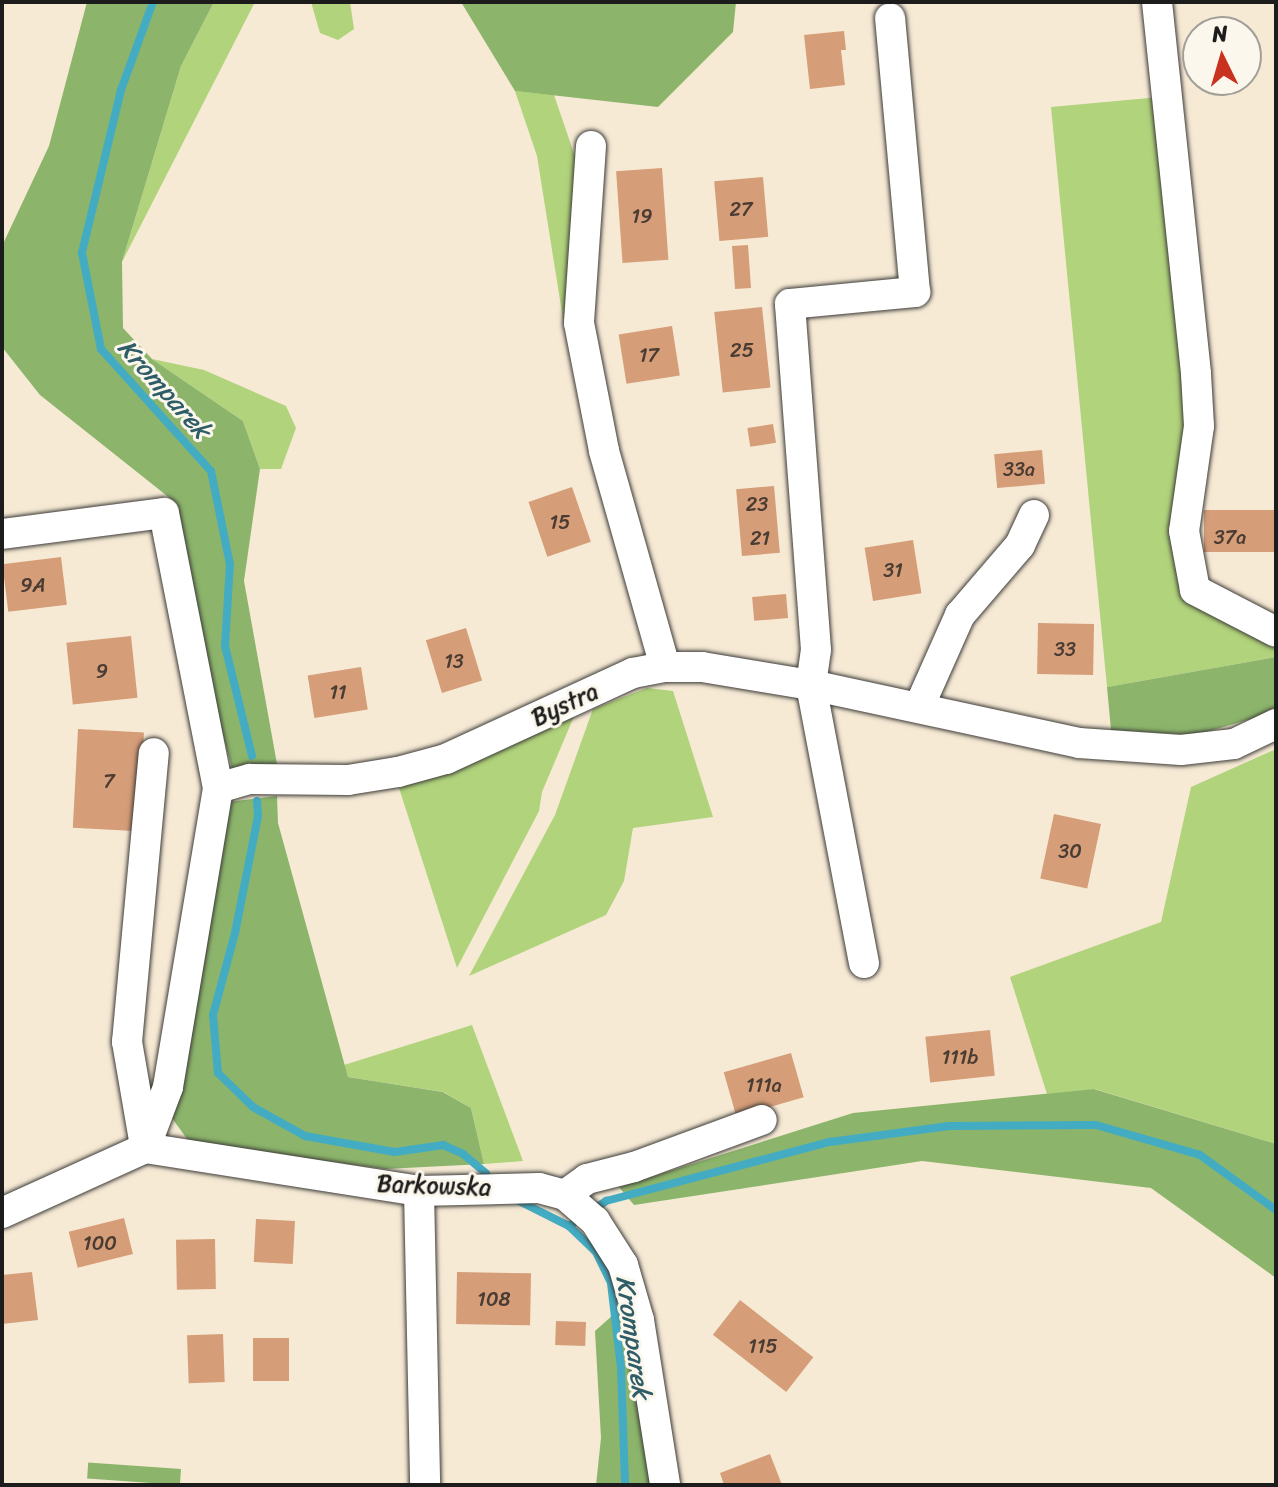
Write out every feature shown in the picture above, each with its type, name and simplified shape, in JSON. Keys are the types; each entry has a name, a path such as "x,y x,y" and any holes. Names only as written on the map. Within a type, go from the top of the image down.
{"street":[{"path":"1157,2 1196,374 1199,426 1184,531 1192,575 1195,590 1276,632"},
{"path":"864,963 811,685 816,650 790,304 915,292 890,18"},
{"path":"591,146 579,323 604,451 665,667"},
{"path":"2,534 164,513 218,788 168,1087 145,1148 2,1213"},
{"path":"919,707 960,615 1020,545 1034,515"},
{"name":"Bystra","path":"218,788 250,779 348,780 398,772 446,759 633,673 665,667 702,667 811,685 1079,743 1131,748 1181,750 1234,744 1276,724"},
{"path":"145,1148 127,1042 154,753"},
{"path":"665,1485 639,1320 623,1265 578,1206 587,1179 634,1167 762,1120"},
{"name":"Barkowska","path":"145,1148 419,1191 539,1188 578,1206"},
{"path":"419,1191 425,1485"}],"green space":[{"path":"87,2 214,2 181,66 122,262 123,328 152,359 243,421 260,469 244,581 277,764 232,768 185,598 176,503 40,395 2,347 2,246 49,146"},
{"path":"214,2 255,2 122,262 181,66"},
{"path":"311,2 350,2 354,29 338,40 320,33"},
{"path":"461,2 736,2 733,32 658,107 515,91"},
{"path":"515,91 554,95 579,168 564,325 537,156"},
{"path":"1160,97 1190,402 1177,560 1276,647 1276,657 1107,687 1051,107"},
{"path":"152,359 204,370 286,406 296,428 281,469 260,469 243,421"},
{"path":"1276,657 1276,707 1254,718 1196,735 1111,730 1107,687"},
{"path":"647,688 673,691 713,817 633,828 624,881 606,915 469,976 555,815 593,709"},
{"path":"575,714 542,792 539,811 457,968 399,788"},
{"path":"1276,749 1276,1144 1095,1089 1047,1094 1010,977 1161,922 1191,787"},
{"path":"277,796 278,823 348,1077 443,1092 471,1108 484,1164 385,1169 190,1143 169,1114 228,802"},
{"path":"472,1025 523,1161 484,1164 471,1108 444,1092 348,1077 344,1065"},
{"path":"1094,1089 1276,1144 1276,1278 1151,1188 922,1161 634,1205 619,1187 853,1113"},
{"path":"623,1306 651,1485 596,1485 601,1438 595,1331"},
{"path":"88,1463 181,1469 180,1485 87,1478"}],"building":[{"path":"844,31 846,50 841,50 845,85 810,89 804,35"},
{"path":"662,168 668,260 623,263 616,171"},
{"path":"763,177 768,237 719,241 714,181"},
{"path":"748,245 751,288 735,289 732,246"},
{"path":"762,307 770,388 723,393 714,312"},
{"path":"672,326 680,375 626,384 619,334"},
{"path":"773,424 776,443 750,447 747,428"},
{"path":"1042,450 1045,484 997,488 994,454"},
{"path":"774,486 780,553 742,556 736,489"},
{"path":"572,487 591,542 547,557 529,502"},
{"path":"1204,510 1276,510 1276,552 1204,552"},
{"path":"913,540 921,593 873,601 865,548"},
{"path":"61,557 67,605 8,612 2,564"},
{"path":"786,594 788,618 754,621 752,597"},
{"path":"1038,623 1094,624 1093,675 1037,674"},
{"path":"466,628 482,681 442,693 426,640"},
{"path":"131,636 137,698 73,704 66,643"},
{"path":"361,667 368,709 314,718 308,675"},
{"path":"78,729 144,732 139,831 73,828"},
{"path":"1054,814 1101,824 1087,889 1040,879"},
{"path":"990,1030 995,1076 930,1083 925,1037"},
{"path":"791,1053 804,1097 736,1117 724,1072"},
{"path":"124,1218 133,1254 78,1268 69,1232"},
{"path":"256,1219 295,1221 293,1264 254,1262"},
{"path":"215,1239 216,1289 177,1290 176,1240"},
{"path":"32,1272 38,1320 2,1324 2,1275"},
{"path":"457,1272 531,1273 530,1325 456,1324"},
{"path":"740,1300 813,1357 786,1392 713,1335"},
{"path":"556,1321 586,1322 585,1346 555,1345"},
{"path":"223,1334 225,1382 189,1383 187,1335"},
{"path":"253,1338 289,1338 289,1381 253,1381"},
{"path":"770,1454 782,1485 724,1485 720,1473"}],"waterway":[{"name":"Kromparek","path":"153,2 121,90 82,253 101,349 211,471 230,564 225,646 252,756"},
{"name":"Kromparek","path":"257,801 258,816 235,933 213,1015 218,1073 253,1107 305,1136 395,1152 443,1145 463,1154 486,1173"},
{"path":"569,1226 606,1201 830,1142 949,1126 1096,1125 1200,1155 1276,1210"},
{"name":"Kromparek","path":"515,1199 569,1226 596,1252 611,1283 621,1368 625,1485"}]}
